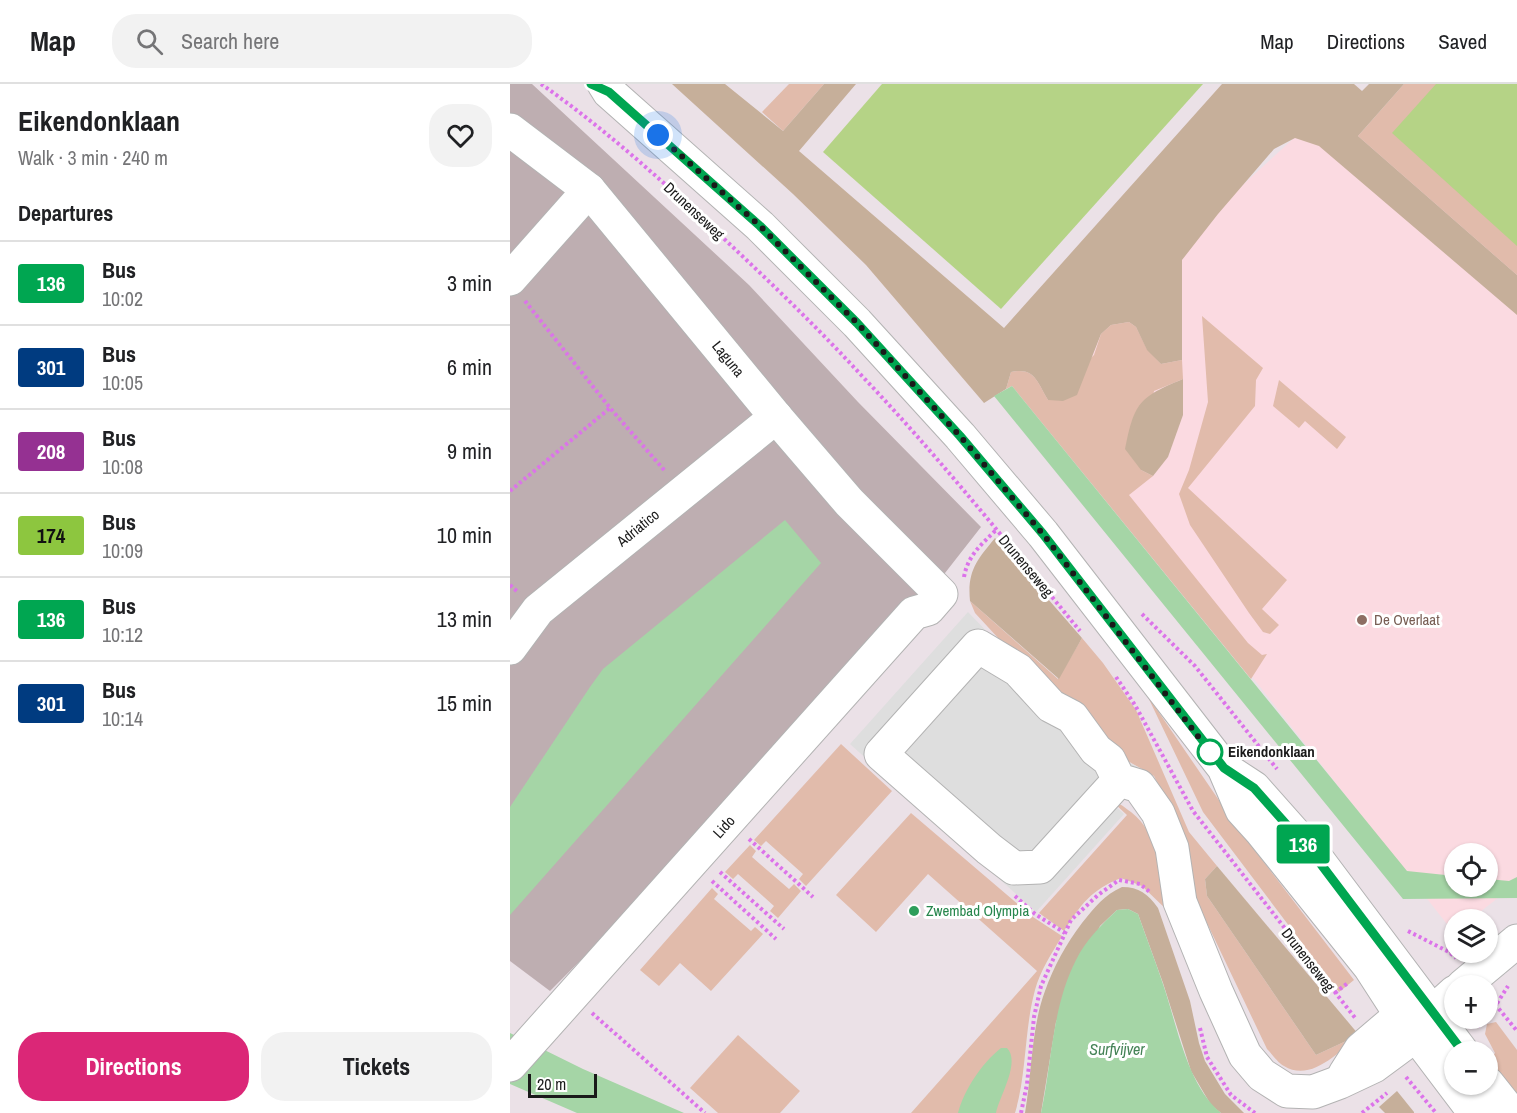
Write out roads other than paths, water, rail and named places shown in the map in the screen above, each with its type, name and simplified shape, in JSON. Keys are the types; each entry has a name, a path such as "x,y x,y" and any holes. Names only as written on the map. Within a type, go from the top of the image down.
{"street":[{"name":"Drunenseweg","path":"602,87 760,226 857,323 960,436 1043,534 1224,768 1254,788 1317,859 1426,1013 1452,1041"},
{"name":"Laguna","path":"510,130 589,190 849,502 941,594"},
{"path":"517,289 589,190"},
{"name":"Adriatico","path":"510,648 538,610 776,417"},
{"name":"Lido","path":"510,1065 914,613 928,609 941,594"},
{"path":"1119,780 1040,867 1014,868 989,849 881,754 978,646 1018,670 1051,706 1072,717 1095,750 1109,760 1119,780 1139,786 1158,813 1172,848 1180,902 1245,1055 1262,1076 1287,1091 1313,1092 1340,1082 1361,1049 1380,1048 1426,1013"},
{"path":"1476,975 1517,941"},
{"name":"Drunenseweg","path":"1426,1013 1475,1113"},
{"path":"1497,1095 1511,1113"}],"water":[{"path":"1012,386 1407,871 1444,875 1444,897 1498,897 1498,880 1509,881 1517,877 1517,898 1403,899 994,396"},
{"path":"785,520 821,563 510,915 510,807 590,687 603,669"},
{"name":"Surfvijver","path":"1128,909 1138,914 1191,1071 1209,1101 1221,1113 1041,1113 1057,1016 1068,978 1084,946 1094,933 1117,910"},
{"path":"510,1033 583,1069 684,1113 577,1113 510,1084"},
{"path":"1001,1048 1007,1048 1012,1062 996,1113 958,1113 975,1078 987,1061"}],"place":[{"name":"De Overlaat","path":"1362,620"},
{"name":"Eikendonklaan","path":"1210,752"},
{"name":"Zwembad Olympia","path":"914,911"}]}
